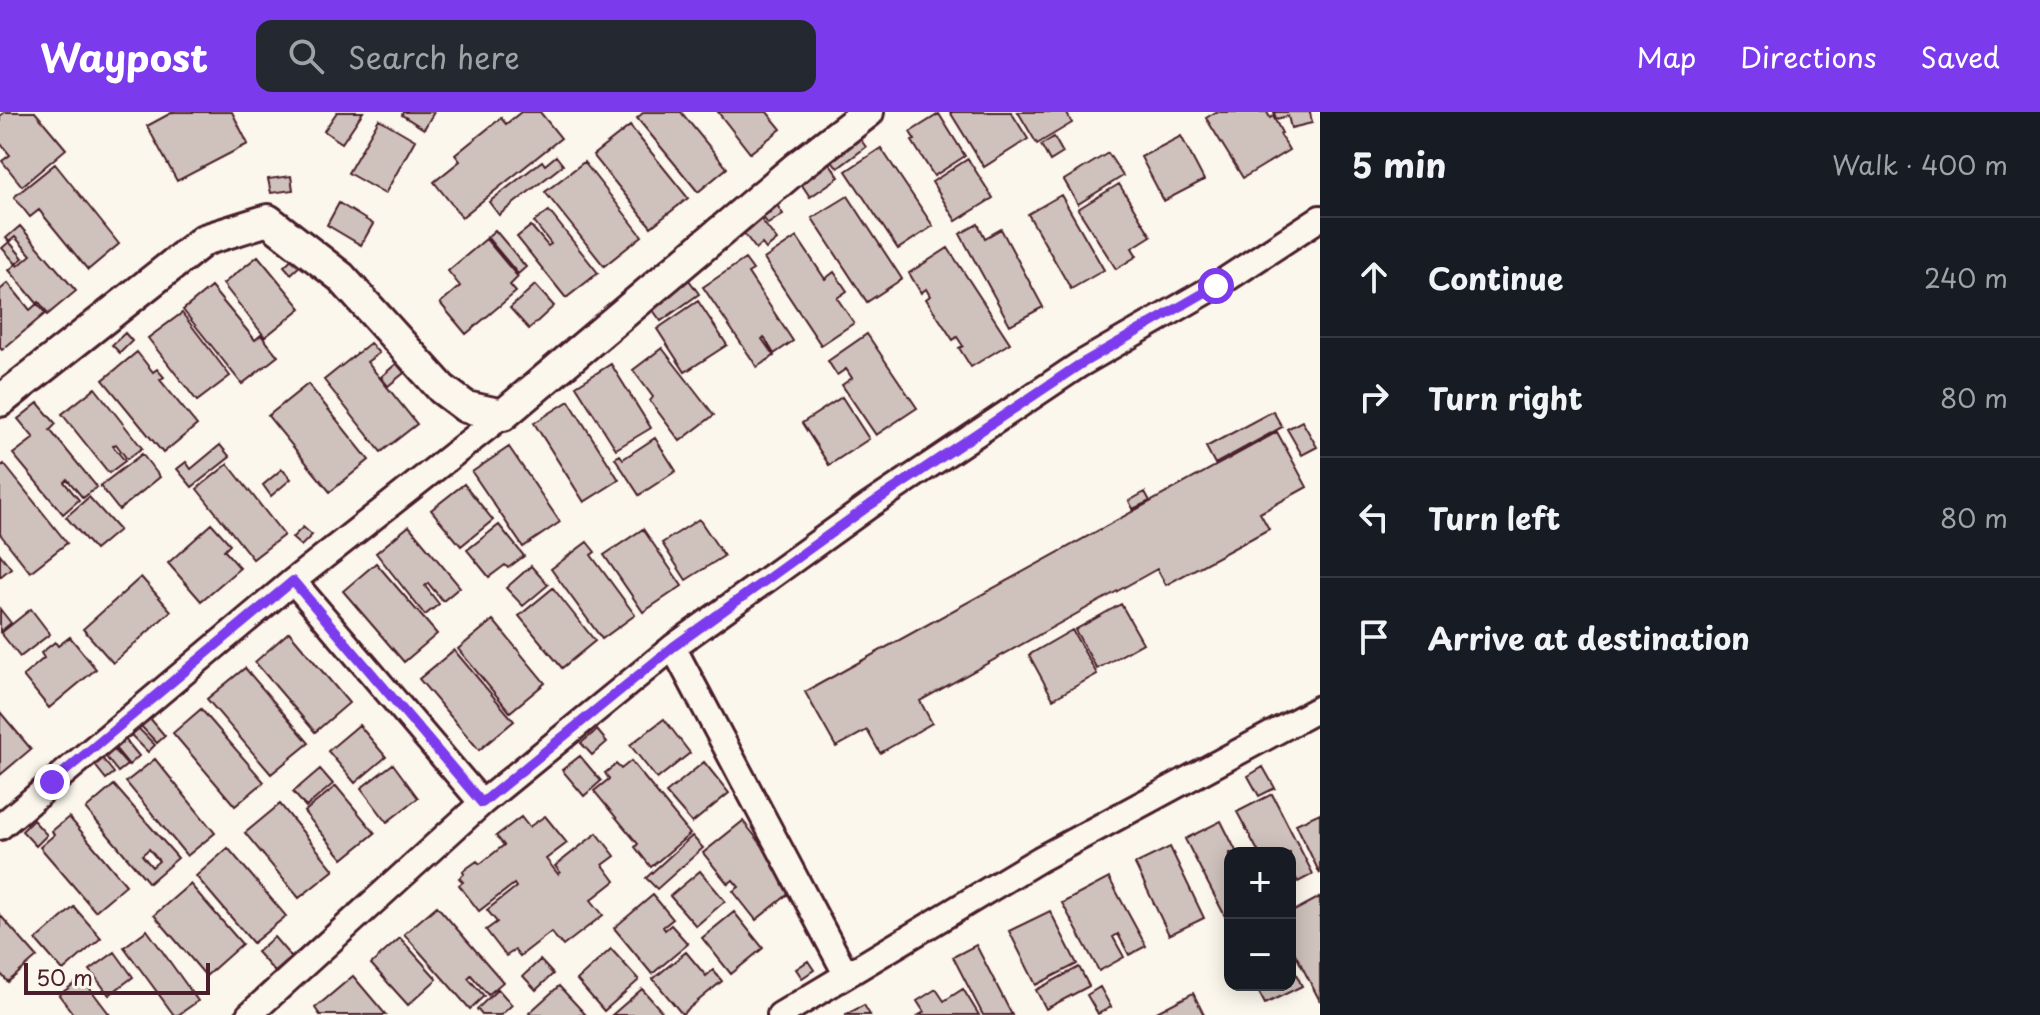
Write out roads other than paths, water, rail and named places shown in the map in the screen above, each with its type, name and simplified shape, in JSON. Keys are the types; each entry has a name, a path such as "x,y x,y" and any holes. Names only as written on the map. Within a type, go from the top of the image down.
{"street":[{"path":"0,827 293,581 503,415 797,167 868,112"},
{"path":"249,1015 482,803 673,647 870,505 1079,365 1216,286 1320,218"},
{"path":"0,401 204,240 268,220 341,277 442,389 466,407 503,415"},
{"path":"293,581 482,803"},
{"path":"673,647 846,974"},
{"path":"780,1015 1040,859 1320,708"}]}
